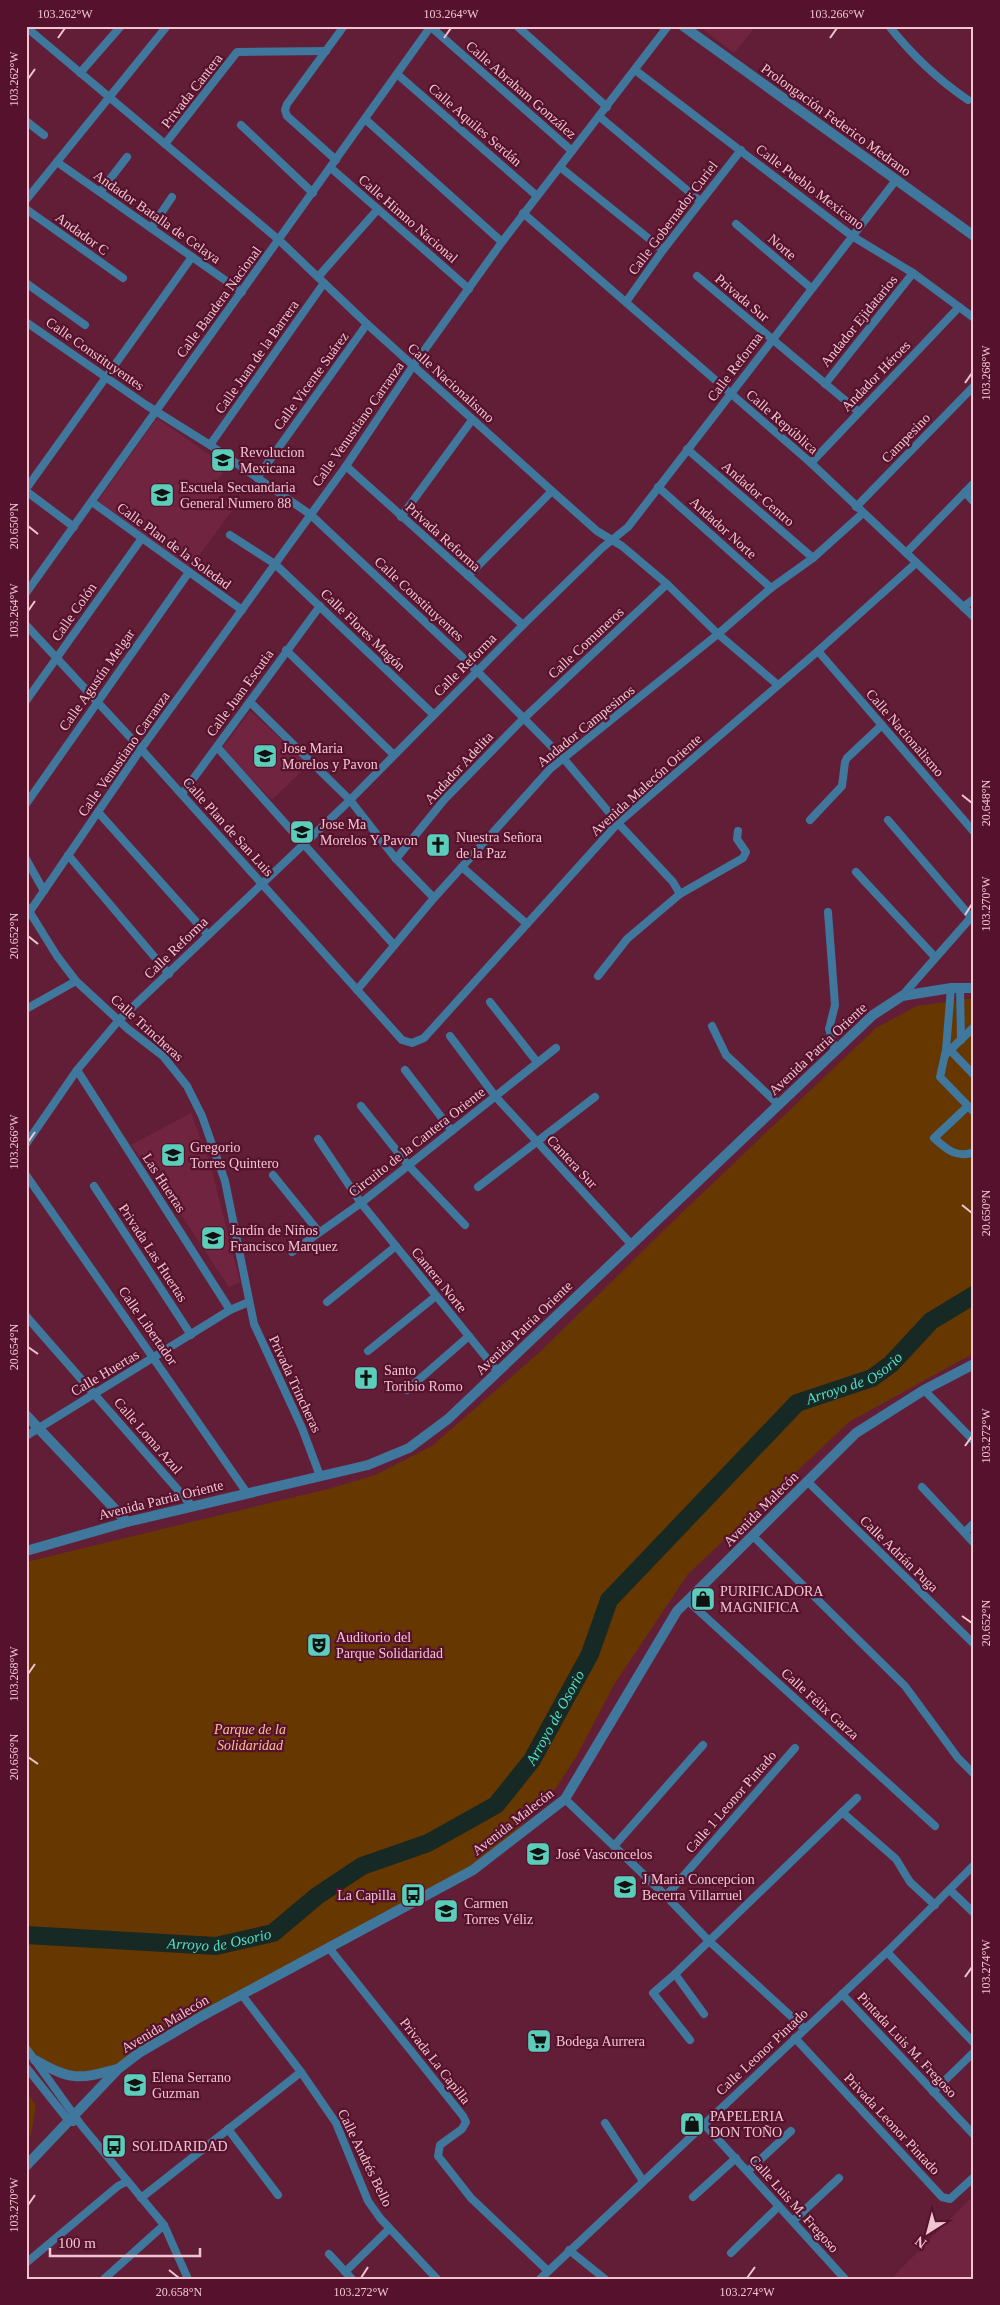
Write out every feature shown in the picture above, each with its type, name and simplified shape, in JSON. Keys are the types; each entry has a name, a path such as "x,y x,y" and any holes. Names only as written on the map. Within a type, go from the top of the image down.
{"street":[{"path":"80,73 121,26"},
{"path":"26,200 167,26"},
{"path":"336,160 286,116 285,110 287,104 344,26"},
{"path":"517,26 607,106"},
{"name":"Calle Venustiano Carranza","path":"28,912 141,749 346,466 502,242 600,117 668,26"},
{"name":"Prolongación Federico Medrano","path":"683,26 974,236"},
{"path":"889,26 926,68 943,83 968,100"},
{"name":"Calle Nacionalismo","path":"29,27 80,73 279,240 472,420 597,531 612,540 666,584 718,634 778,684"},
{"name":"Calle Bandera Nacional","path":"26,593 431,27"},
{"name":"Calle Abraham González","path":"431,27 572,151"},
{"name":"Privada Cantera","path":"166,144 237,52 326,51"},
{"name":"Calle Pueblo Mexicano","path":"634,70 852,236 913,274 974,318"},
{"name":"Calle Aquiles Serdán","path":"397,74 537,196"},
{"path":"600,117 700,202"},
{"path":"365,119 502,242"},
{"path":"26,121 44,135"},
{"path":"241,125 313,193"},
{"name":"Calle Gobernador Curiel","path":"626,302 663,250 741,150"},
{"path":"100,192 127,157"},
{"name":"Andador Batalla de Celaya","path":"57,162 242,292"},
{"path":"560,166 663,250"},
{"name":"Calle Himno Nacional","path":"330,168 469,290"},
{"name":"Calle Reforma","path":"26,1144 76,1070 119,1020 350,800 477,671 612,540 628,527 732,395 772,340 896,180"},
{"path":"151,228 172,198"},
{"name":"Andador C","path":"26,209 123,278"},
{"path":"318,277 378,209"},
{"name":"Calle República","path":"524,213 811,463 974,617"},
{"name":"Norte","path":"736,224 812,288"},
{"path":"74,527 26,490 192,257"},
{"name":"Andador Ejidatarios","path":"825,384 913,274"},
{"name":"Privada Sur","path":"697,276 859,412"},
{"path":"26,283 86,325"},
{"name":"Calle Juan de la Barrera","path":"210,445 324,283"},
{"name":"Andador Héroes","path":"811,463 959,307"},
{"name":"Calle Constituyentes","path":"26,322 311,515 477,671 522,720 564,759 618,823 673,882 680,894"},
{"name":"Calle Vicente Suárez","path":"257,478 367,324"},
{"name":"Campesino","path":"856,507 974,386"},
{"path":"401,517 472,420"},
{"name":"Andador Centro","path":"688,449 813,558"},
{"name":"Privada Reforma","path":"346,466 524,625"},
{"path":"906,553 974,483"},
{"name":"Andador Norte","path":"658,487 771,588"},
{"path":"468,576 552,491"},
{"path":"965,492 974,502"},
{"name":"Calle Plan de la Soledad","path":"92,502 242,610"},
{"name":"Andador Campesinos","path":"357,990 434,898 550,769 718,634 771,588 813,558 863,513"},
{"name":"Calle Flores Magón","path":"230,535 275,564 434,715"},
{"name":"Calle Colón","path":"26,701 142,538"},
{"name":"Avenida Malecón Oriente","path":"412,1043 424,1038 618,823 818,651 916,563"},
{"name":"Calle Agustín Melgar","path":"26,804 189,572"},
{"name":"Calle Comuneros","path":"522,720 666,584"},
{"path":"963,607 974,599"},
{"name":"Calle Juan Escutia","path":"182,794 320,606"},
{"name":"Calle Plan de San Luis","path":"26,625 182,794 402,1040 412,1043"},
{"path":"286,650 394,755"},
{"name":"Calle Nacionalismo","path":"818,651 974,832"},
{"path":"250,702 350,800 396,859 434,898"},
{"name":"Andador Adelita","path":"396,859 444,800 522,720"},
{"path":"810,820 842,786 847,758 882,725"},
{"path":"217,747 394,945"},
{"path":"98,812 208,935"},
{"path":"888,820 972,915"},
{"path":"598,976 627,939 680,894 743,858 746,852 738,839 738,831"},
{"path":"68,855 169,974"},
{"path":"26,859 44,891"},
{"path":"462,867 526,924"},
{"path":"856,872 934,956"},
{"name":"Calle Trincheras","path":"28,912 76,981 170,1064 186,1086 202,1116 225,1181 249,1302"},
{"path":"828,912 835,1005 828,1029 835,1050"},
{"name":"Avenida Patria Oriente","path":"27,1549 127,1522 368,1465 409,1448 448,1419 873,1015 902,996 934,956 972,915"},
{"path":"26,1009 76,981"},
{"path":"956,988 961,1019 961,1040"},
{"path":"956,988 949,1021 947,1052 940,1077 974,1112"},
{"name":"Avenida Patria Oriente","path":"902,996 956,988 974,988"},
{"path":"490,1002 537,1062"},
{"path":"949,1021 961,1019"},
{"path":"712,1026 726,1055 778,1104"},
{"path":"947,1052 972,1032"},
{"name":"Cantera Sur","path":"450,1036 495,1096 631,1244"},
{"name":"Circuito de la Cantera Oriente","path":"292,1252 361,1203 556,1048"},
{"path":"947,1052 974,1074"},
{"name":"Las Huertas","path":"76,1070 230,1310"},
{"path":"406,1070 452,1131"},
{"path":"478,1187 595,1097"},
{"path":"361,1106 408,1165 465,1225"},
{"path":"968,1106 934,1138 955,1154 963,1155 974,1152"},
{"name":"Cantera Norte","path":"318,1139 361,1203 498,1372"},
{"name":"Calle Libertador","path":"26,1175 246,1493"},
{"path":"273,1175 319,1232"},
{"name":"Privada Las Huertas","path":"94,1186 192,1335"},
{"path":"327,1302 396,1246"},
{"path":"368,1351 436,1296"},
{"name":"Calle Huertas","path":"26,1436 230,1310 249,1302"},
{"name":"Privada Trincheras","path":"249,1302 254,1324 261,1342 302,1428 320,1476"},
{"name":"Calle Loma Azul","path":"26,1316 192,1506"},
{"path":"408,1390 469,1336"},
{"name":"Avenida Malecón","path":"26,2166 118,2069 139,2053 473,1870 565,1800 677,1611 856,1433 924,1390 974,1364"},
{"path":"924,1390 974,1441"},
{"path":"26,1415 127,1522"},
{"name":"Calle Adrián Puga","path":"808,1482 974,1644"},
{"path":"922,1487 974,1543"},
{"path":"965,1532 974,1523"},
{"path":"753,1536 905,1686 958,1758 974,1774"},
{"name":"Calle Félix Garza","path":"688,1601 935,1826"},
{"path":"614,1846 703,1745"},
{"name":"Calle 1 Leonor Pintado","path":"666,1896 794,1748"},
{"path":"690,2040 653,1993 857,1798"},
{"path":"565,1800 666,1896 709,1941 805,2029"},
{"path":"842,1812 896,1859 910,1882 935,1905"},
{"name":"Calle Leonor Pintado","path":"540,2279 887,1952 974,1865"},
{"path":"950,1890 974,1913"},
{"name":"Privada La Capilla","path":"329,1948 466,2122 462,2129 440,2145 438,2156 471,2198 548,2271"},
{"path":"887,1952 974,2043"},
{"path":"675,1974 704,2014"},
{"name":"Pintada Luis M. Fregoso","path":"842,1994 974,2135"},
{"name":"Calle Andrés Bello","path":"242,1995 301,2072 336,2123 368,2201 389,2229 437,2279"},
{"name":"Privada Leonor Pintado","path":"795,2038 942,2197 950,2199 974,2176"},
{"path":"26,2048 71,2118"},
{"path":"933,2092 974,2052"},
{"path":"35,2060 58,2072 74,2077 97,2075 118,2069"},
{"path":"26,2067 71,2118 82,2126 126,2182 164,2225 188,2279"},
{"path":"141,2198 301,2072"},
{"path":"605,2123 644,2181"},
{"name":"Calle Luis M. Fregoso","path":"704,2124 845,2279"},
{"path":"228,2130 278,2195"},
{"path":"748,2171 791,2131"},
{"path":"693,2197 736,2158"},
{"path":"793,2222 839,2178"},
{"path":"26,2263 118,2186 126,2182"},
{"path":"731,2253 779,2206"},
{"path":"104,2279 164,2225"},
{"path":"345,2272 389,2229"},
{"path":"569,2250 605,2279"},
{"path":"329,2254 352,2279"}],"shaded area":[{"path":"699,26 756,26 734,53"},
{"name":"Escuela Secuandaria General Numero 88","path":"157,418 227,467 212,488 236,505 190,568 98,501"},
{"name":"Jose Maria Morelos y Pavon","path":"250,711 309,764 272,800 222,749"},
{"path":"191,1113 211,1167 240,1282 229,1287 168,1195 131,1145"},
{"path":"974,2195 974,2279 891,2279"}],"green space":[{"name":"Parque de la Solidaridad","path":"974,998 974,1353 849,1422 688,1574 615,1683 576,1757 558,1785 545,1802 490,1857 118,2069 74,2077 26,2052 26,1562 332,1488 375,1475 432,1446 540,1352 668,1226 876,1028 917,1006"},
{"path":"26,2091 36,2106 31,2134 26,2139"}],"waterway":[{"name":"Arroyo de Osorio","path":"26,1935 216,1946 273,1933 317,1896 362,1866 428,1843 496,1805 532,1760 590,1654 609,1600 797,1403 872,1378 891,1364 931,1321 974,1295"}],"place":[{"name":"Revolucion Mexicana","path":"223,460"},
{"name":"Escuela Secuandaria General Numero 88","path":"162,495"},
{"name":"Jose Maria Morelos y Pavon","path":"265,756"},
{"name":"Jose Ma Morelos Y Pavon","path":"302,832"},
{"name":"Nuestra Señora de la Paz","path":"438,845"},
{"name":"Gregorio Torres Quintero","path":"173,1155"},
{"name":"Jardín de Niños Francisco Marquez","path":"213,1238"},
{"name":"Santo Toribio Romo","path":"366,1378"},
{"name":"PURIFICADORA MAGNIFICA","path":"703,1599"},
{"name":"Auditorio del Parque Solidaridad","path":"319,1645"},
{"name":"José Vasconcelos","path":"538,1854"},
{"name":"J Maria Concepcion Becerra Villarruel","path":"625,1887"},
{"name":"La Capilla","path":"413,1895"},
{"name":"Carmen Torres Véliz","path":"446,1911"},
{"name":"Bodega Aurrera","path":"539,2041"},
{"name":"Elena Serrano Guzman","path":"135,2085"},
{"name":"PAPELERIA DON TOÑO","path":"692,2124"},
{"name":"SOLIDARIDAD","path":"114,2146"}]}
